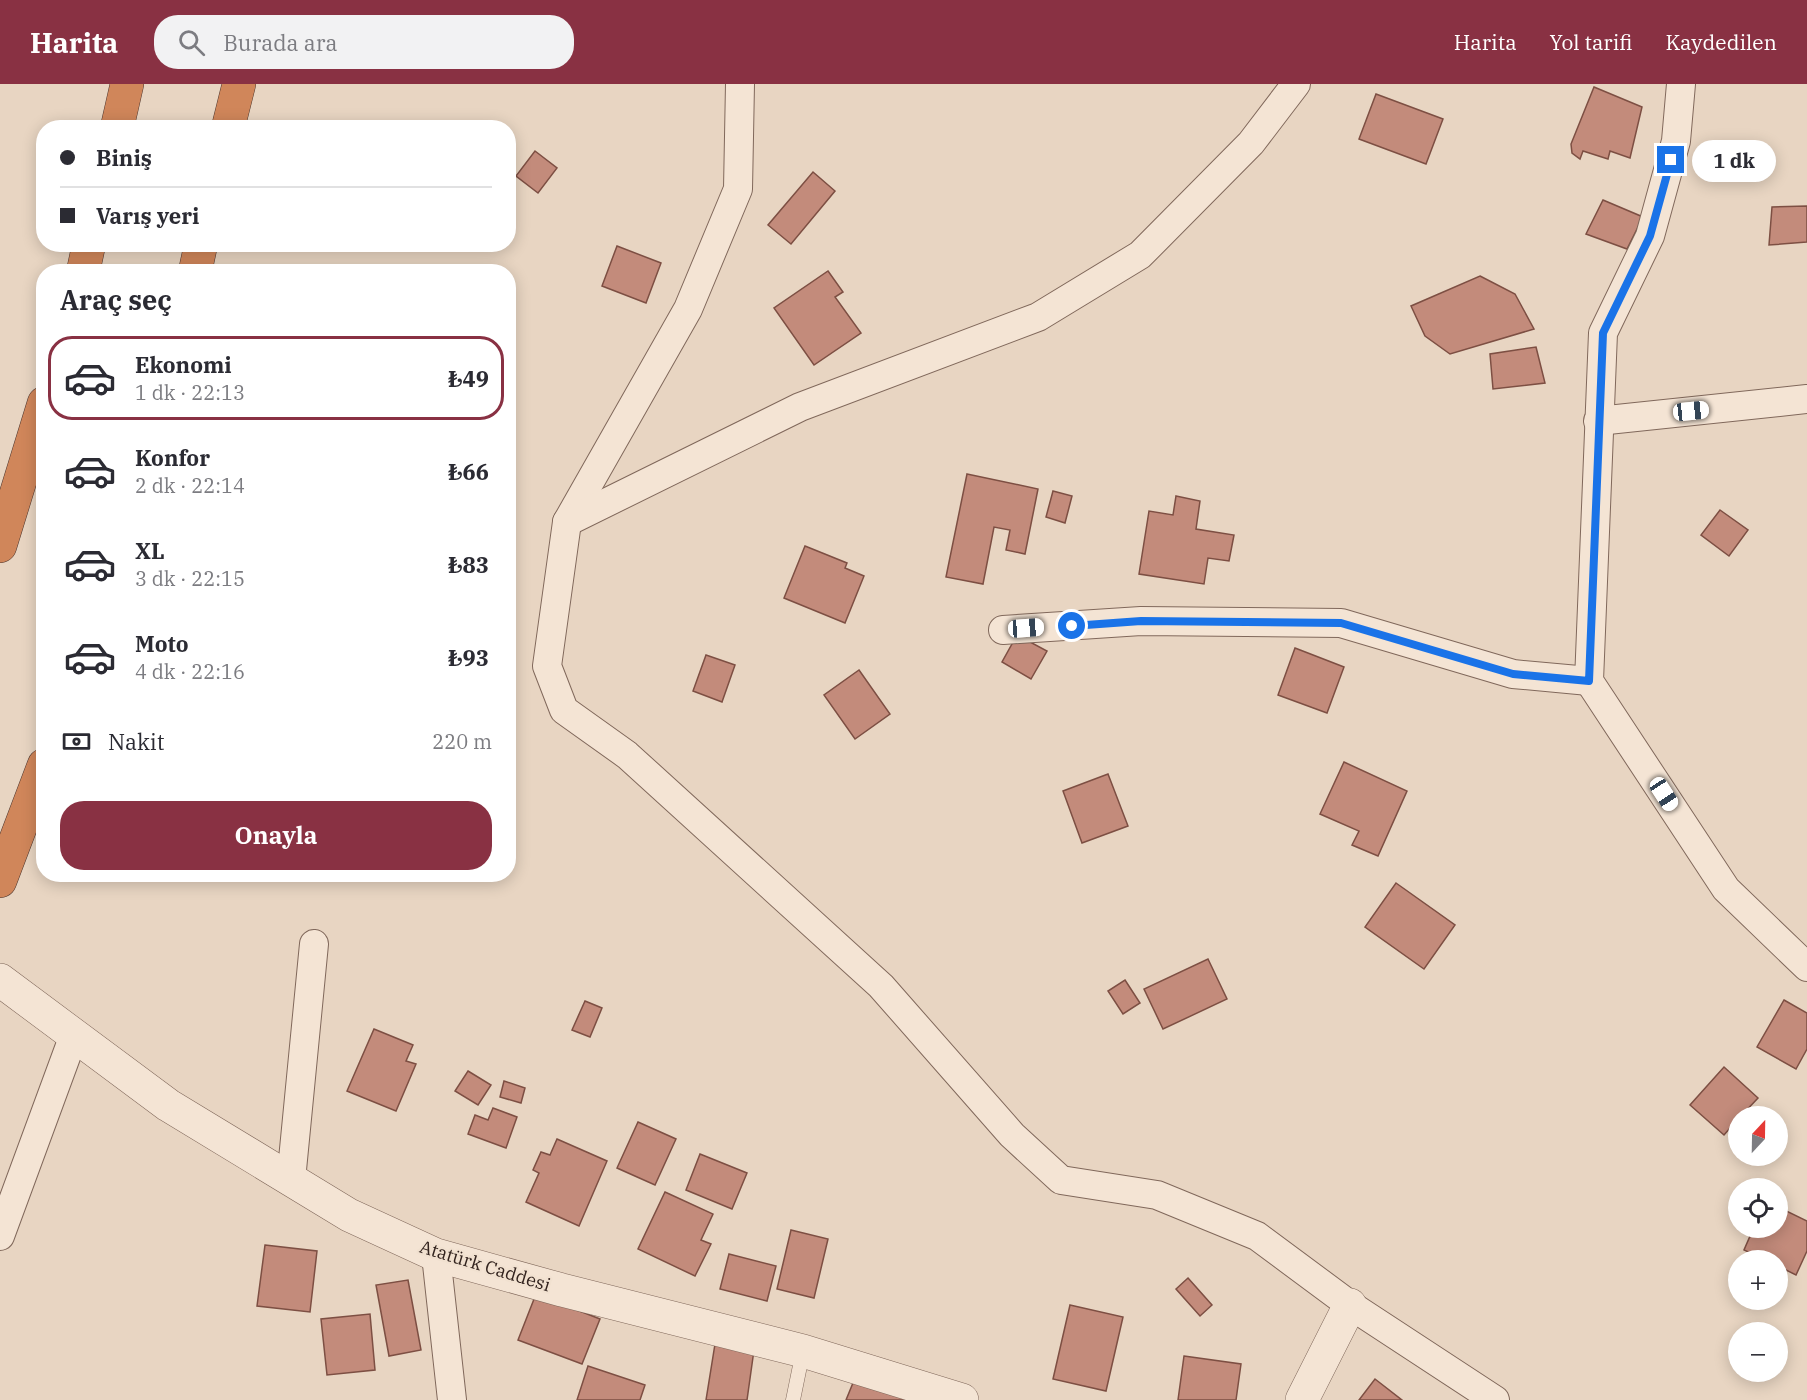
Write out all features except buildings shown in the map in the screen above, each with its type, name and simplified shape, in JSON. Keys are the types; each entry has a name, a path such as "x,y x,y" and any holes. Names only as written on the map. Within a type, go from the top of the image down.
{"highway":[{"path":"119,120 127,84"},
{"path":"230,120 238,84"},
{"path":"0,546 36,429"},
{"path":"0,881 36,786"}],"street":[{"path":"740,84 738,189 688,309 567,522 547,666 564,710 627,755 881,986 1012,1135 1060,1180 1157,1195 1257,1236 1350,1305 1495,1400"},
{"path":"567,522 800,407 1038,317 1059,305 1140,255 1251,143 1296,84"},
{"path":"1681,84 1676,141 1650,236 1603,333 1589,681 1726,889 1807,967"},
{"path":"1598,422 1807,399"},
{"path":"1003,630 1141,621 1341,623 1513,674 1589,681"},
{"path":"291,1180 314,944"},
{"name":"Atatürk Caddesi","path":"0,980 168,1106 349,1215 436,1255 562,1290 803,1351 962,1400"},
{"path":"0,1236 74,1035"},
{"path":"436,1255 452,1400"},
{"path":"1302,1400 1350,1305"}],"lane":[{"path":"793,1400 803,1351"}],"route":[{"path":"1072,626 1141,621 1341,623 1513,674 1589,681 1603,333 1650,236 1671,160"}]}
